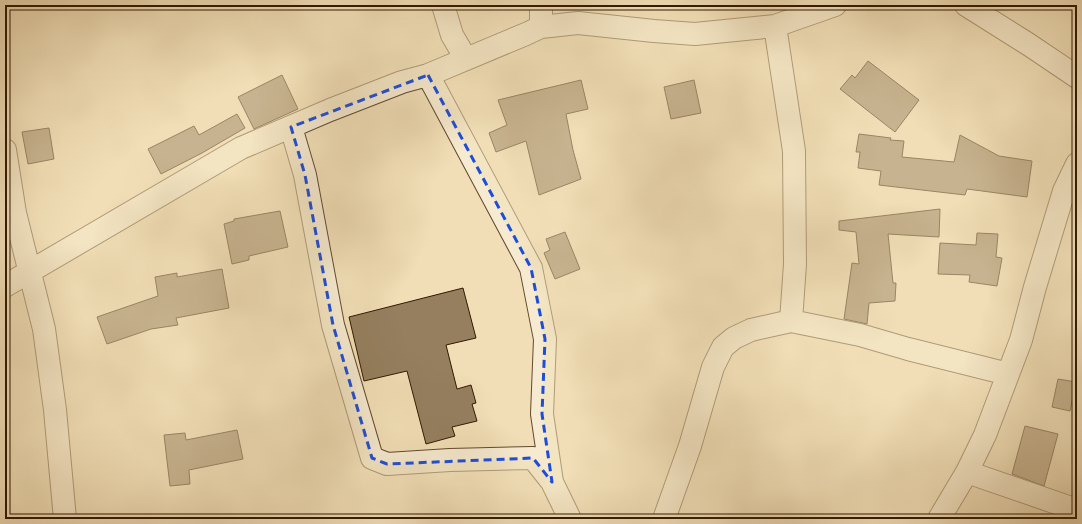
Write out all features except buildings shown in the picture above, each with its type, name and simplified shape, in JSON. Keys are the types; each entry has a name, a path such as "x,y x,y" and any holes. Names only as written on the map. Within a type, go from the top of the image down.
{"street":[{"path":"442,5 452,35 466,59"},
{"path":"541,5 541,27"},
{"path":"5,286 241,148 330,110 402,82 428,75 541,27 578,23 654,32 695,34 775,26 835,5"},
{"path":"966,5 1077,77"},
{"path":"775,26 794,152 795,264 791,321"},
{"path":"428,75 531,268 545,339 542,414 552,482"},
{"path":"291,127 306,175 333,325 372,458 388,464 450,460 533,458 552,482 570,519"},
{"path":"5,150 16,213 44,329 55,410 65,519"},
{"path":"939,519 967,472 985,435 1021,340 1035,287 1064,191 1077,164"},
{"path":"664,519 690,446 713,367 723,347 734,338 751,330 782,325 791,321 860,335 908,349 1008,374"},
{"path":"967,472 1077,510"}],"highlighted area":[{"path":"428,75 531,268 545,339 542,414 552,482 533,458 387,464 372,458 333,325 305,175 291,127"}]}
